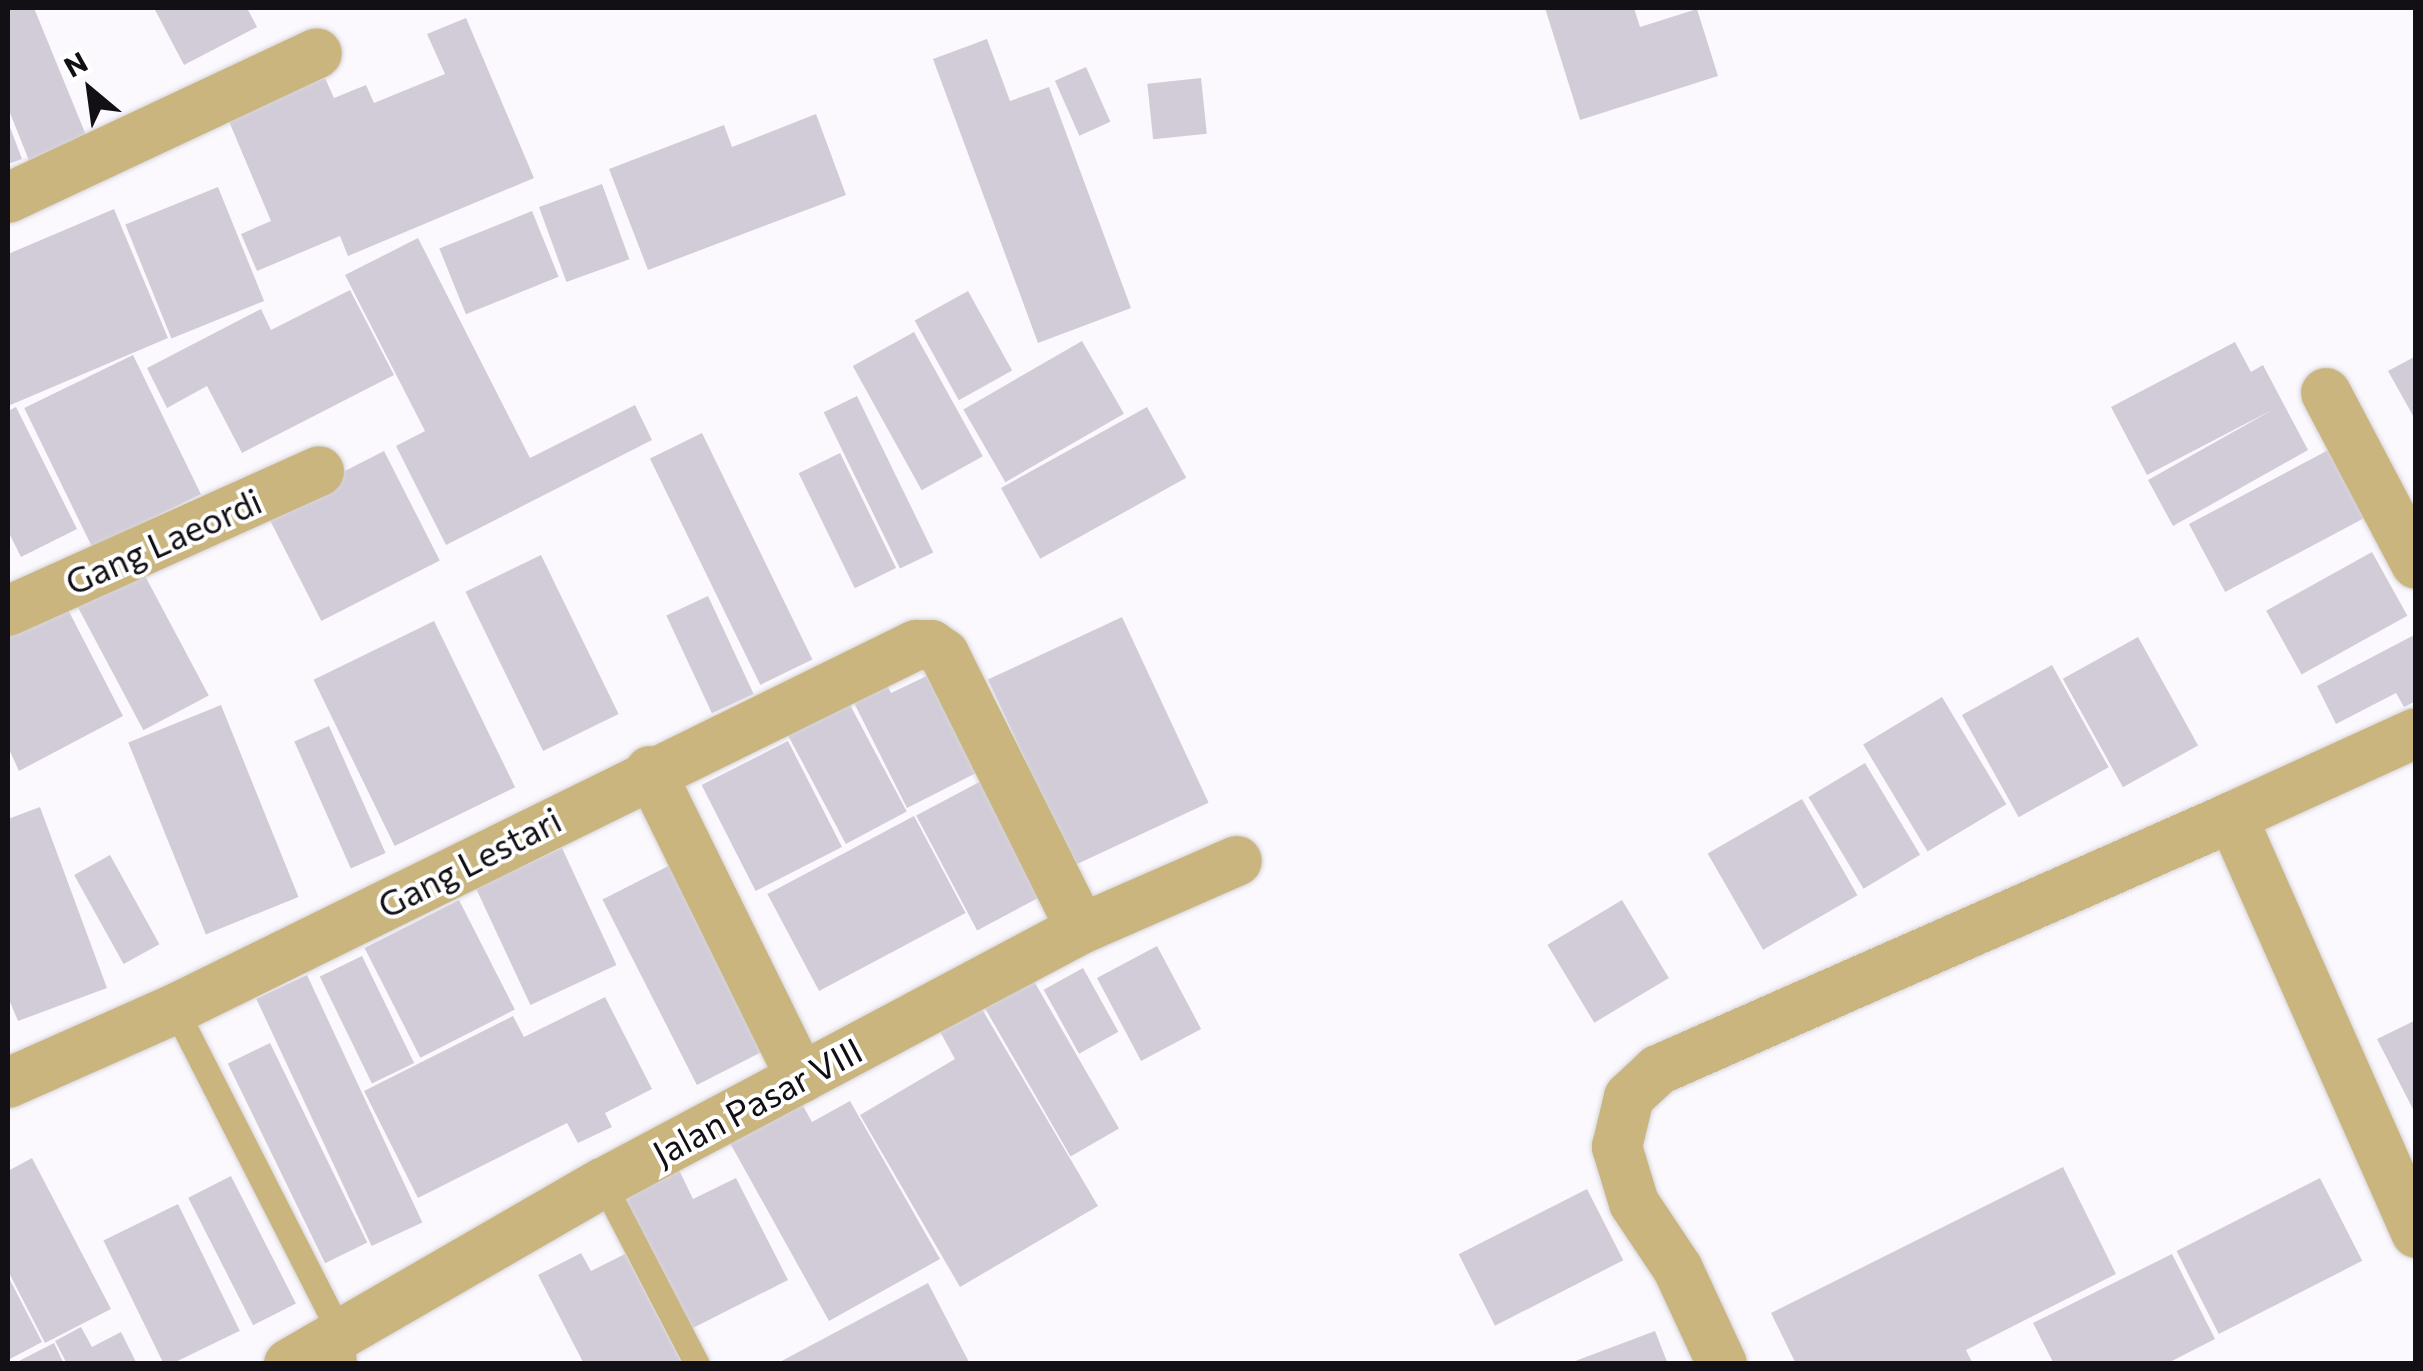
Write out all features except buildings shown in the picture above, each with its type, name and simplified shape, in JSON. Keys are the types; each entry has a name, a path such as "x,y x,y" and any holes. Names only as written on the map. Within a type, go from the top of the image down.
{"street":[{"path":"8,198 317,53"},
{"path":"2326,393 2416,564"},
{"name":"Gang Laeordi","path":"8,611 319,470"},
{"name":"Gang Lestari","path":"8,1083 175,1009 650,771 916,645 931,644 944,654 1081,929"},
{"path":"1722,1364 1678,1269 1634,1203 1617,1147 1629,1097 1658,1070 2416,733"},
{"path":"650,771 801,1078"},
{"path":"2232,818 2416,1233"},
{"name":"Jalan Pasar VIII","path":"289,1364 343,1350 603,1183 1081,929 1237,861"}],"lane":[{"path":"175,1009 343,1350"},
{"path":"603,1183 696,1364"}]}
